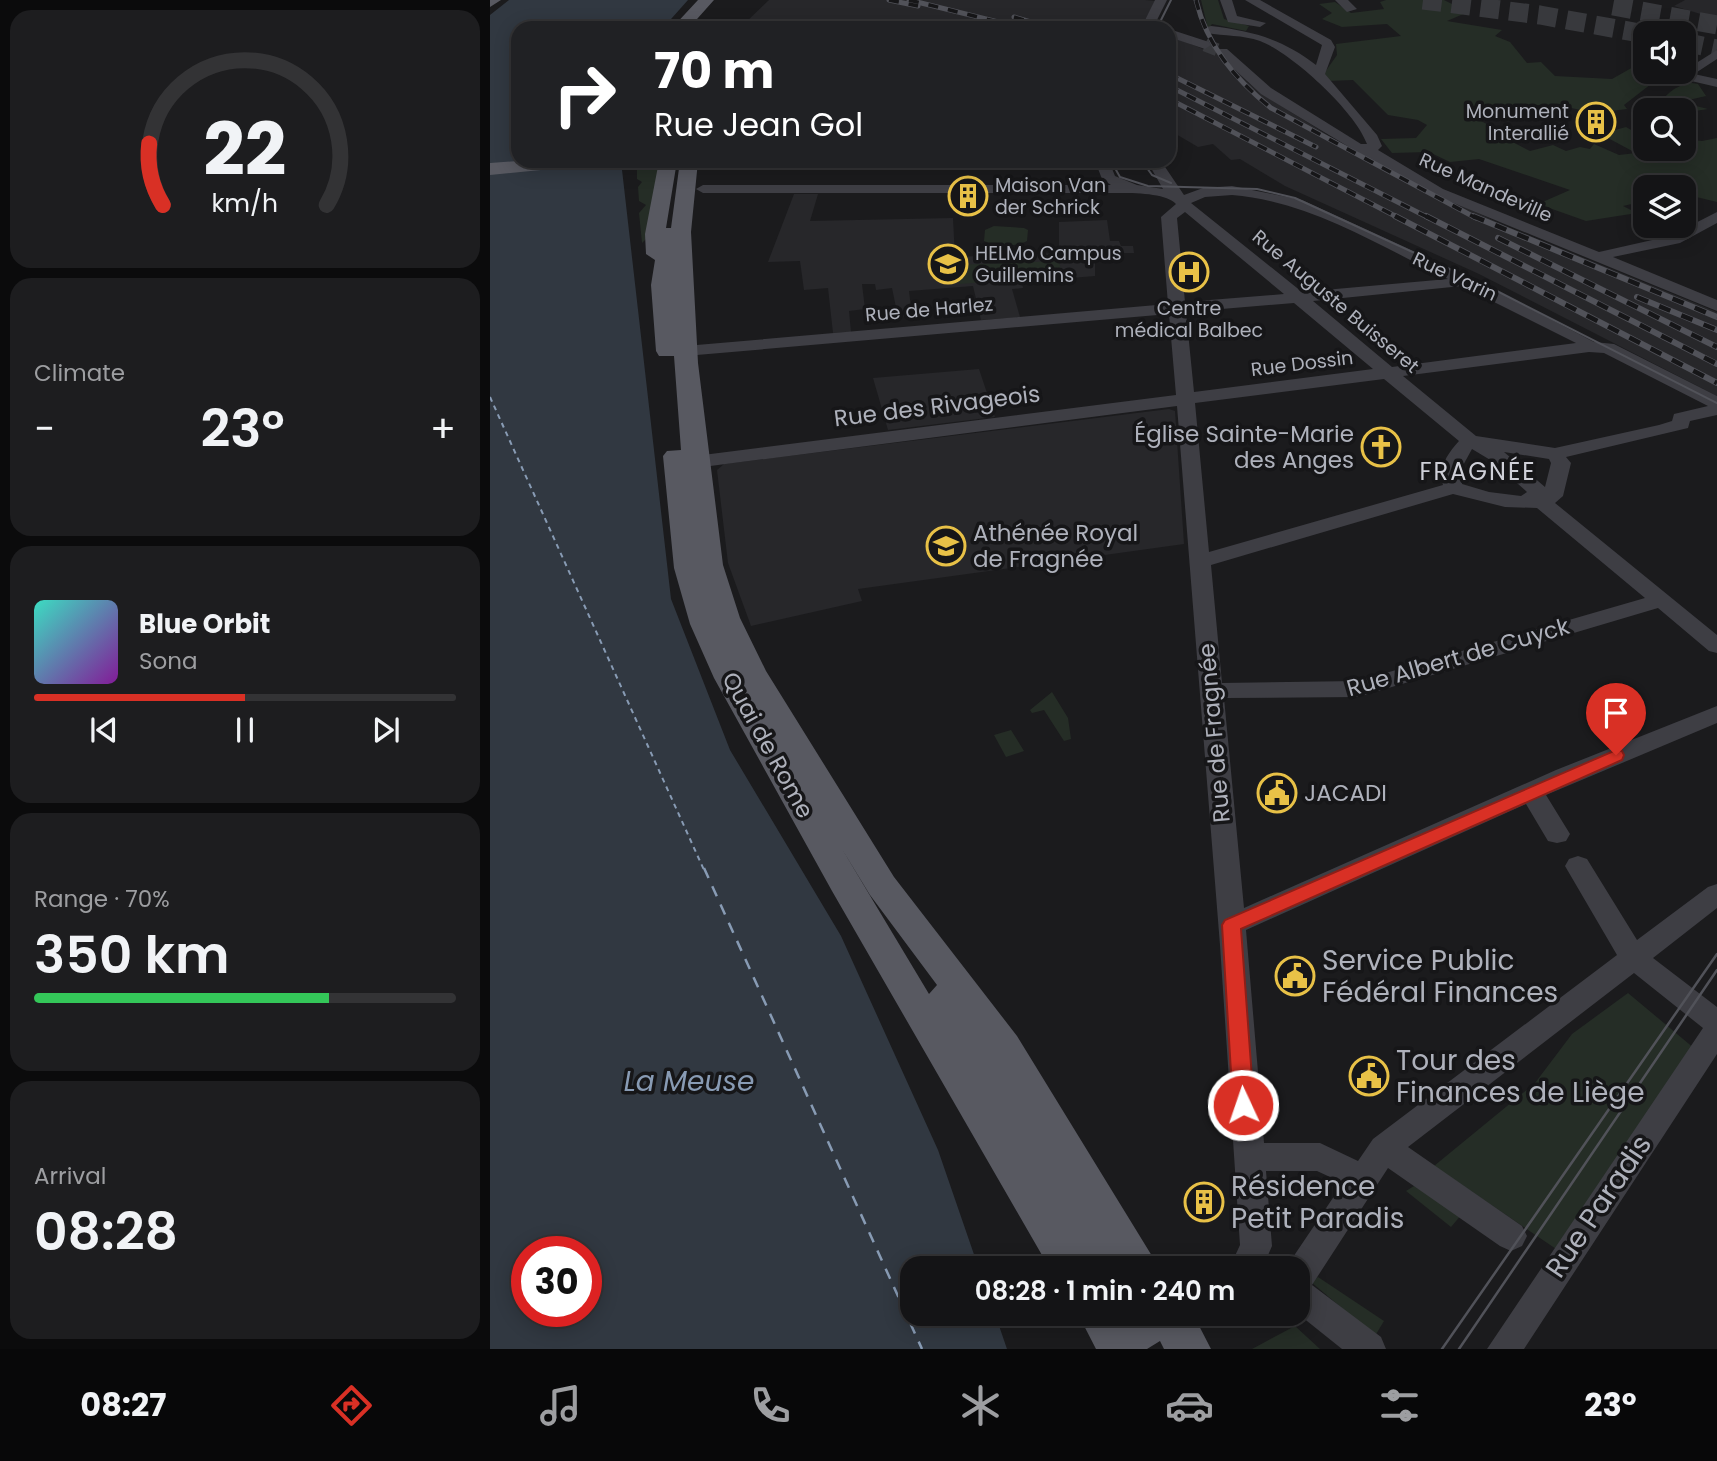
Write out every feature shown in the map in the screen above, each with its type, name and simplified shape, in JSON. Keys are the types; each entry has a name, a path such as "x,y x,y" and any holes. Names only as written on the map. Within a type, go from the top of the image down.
{"main road":[{"path":"686,21 706,0"},
{"path":"696,21 715,0"},
{"path":"490,169 511,167"},
{"path":"662,285 656,274 655,234 667,168"},
{"name":"Quai de Rome","path":"682,168 682,185 669,233 662,285 676,352 685,463 683,537 694,595 729,678 844,882 1065,1256"},
{"name":"Quai de Rome","path":"676,352 684,271 681,232 688,168"},
{"path":"684,271 708,168"},
{"name":"Quai de Rome","path":"685,463 709,565 726,618 751,671 893,902 937,984 1101,1256"},
{"name":"Quai de Rome","path":"893,902 1004,1047 1131,1256"},
{"path":"1112,1335 1136,1326"},
{"path":"1175,1326 1189,1349"}],"street":[{"path":"1151,21 1161,0"},
{"path":"1226,0 1231,17 1239,22 1263,23 1287,18"},
{"path":"1251,0 1287,18 1329,46 1318,75"},
{"path":"1340,0 1351,9"},
{"path":"1211,30 1268,40 1318,75 1372,138 1375,146 1370,148"},
{"path":"1176,35 1205,45"},
{"name":"Rue Mandeville","path":"1223,52 1266,91 1356,147 1370,148 1393,168 1446,196 1519,228 1602,256 1717,306"},
{"path":"1717,54 1681,76 1717,83"},
{"path":"1105,168 1109,179 1176,202"},
{"path":"1157,168 1176,202"},
{"path":"1088,189 1104,185 1109,179"},
{"path":"703,189 1136,190"},
{"name":"Rue Varin","path":"1176,202 1190,195 1212,192 1255,193 1282,198 1464,280 1584,341 1589,347 1608,348 1717,403"},
{"name":"Rue Auguste Buisseret","path":"1176,202 1299,298 1470,441 1473,449 1531,497 1542,502 1717,646"},
{"name":"Rue de Fragnée","path":"1176,202 1177,309 1231,925 1256,1246 1251,1256"},
{"path":"1602,256 1613,251 1674,240 1717,218"},
{"path":"1177,309 1450,284 1464,280"},
{"name":"Rue de Harlez","path":"676,352 1177,309"},
{"name":"Rue Dossin","path":"1186,399 1589,347"},
{"name":"Rue des Rivageois","path":"685,463 1186,399"},
{"path":"1454,488 1451,478 1456,457 1470,441 1555,454 1601,441 1624,441 1681,424 1681,418 1717,409"},
{"path":"1200,561 1454,488 1526,503 1542,502 1553,496 1561,463 1555,454"},
{"name":"Rue Albert de Cuyck","path":"1210,691 1359,689 1662,600"},
{"path":"1231,925 1531,791 1717,714"},
{"path":"1531,791 1558,834"},
{"path":"1577,866 1633,957 1717,1023"},
{"path":"1310,1259 1384,1148 1717,894"},
{"name":"Rue Paradis","path":"1504,1349 1717,1030"},
{"path":"1384,1148 1511,1236"},
{"path":"1248,1157 1320,1157 1363,1178"},
{"path":"1310,1303 1369,1349"}],"shaded area":[{"path":"769,0 1156,1 1144,21 747,21"},
{"path":"1201,0 1218,0 1224,19 1249,26 1246,31 1212,24 1208,29"},
{"path":"1444,0 1468,12 1447,21 1502,30 1495,36 1510,42 1527,63 1541,62 1555,76 1612,79 1633,67 1633,84 1651,84 1624,105 1627,109 1595,113 1557,105 1531,105 1521,109 1491,105 1481,107 1476,115 1479,120 1504,133 1501,136 1530,151 1553,145 1566,151 1580,147 1590,149 1594,144 1619,155 1633,153 1633,161 1696,161 1696,140 1717,138 1717,202 1696,197 1696,175 1633,175 1633,204 1623,206 1633,214 1586,221 1538,204 1570,190 1479,159 1450,162 1429,152 1392,153 1381,139 1416,138 1427,125 1418,120 1388,115 1353,80 1328,81 1323,75 1337,55 1336,44 1401,36 1387,24 1342,27 1322,19 1332,13 1319,4 1335,2 1351,13 1384,9 1380,2"},
{"path":"1685,0 1717,0 1717,19 1674,6"},
{"path":"1176,39 1208,51 1223,52 1244,79 1259,92 1355,152 1424,188 1508,227 1717,312 1717,396 1479,274 1285,186 1240,159 1231,160 1213,144 1198,147 1176,134"},
{"path":"1678,84 1698,84 1706,96 1663,98 1680,86"},
{"path":"1626,127 1633,131 1633,151 1606,137 1608,132"},
{"path":"637,168 660,168 648,237 642,243 639,213 646,205 639,201 638,187 642,182 637,179"},
{"name":"HELMo Campus Guillemins","path":"794,194 818,194 810,221 953,218 955,257 1059,253 1059,222 1107,220 1110,241 1119,241 1121,246 1133,246 1134,253 1111,253 1111,259 1095,260 1095,276 1022,282 1023,288 1012,289 1020,317 981,320 973,286 909,291 912,316 898,317 892,288 876,290 875,284 862,284 865,309 849,311 851,332 833,333 828,288 804,290 800,261 768,262"},
{"path":"994,226 1024,228 1028,230 1027,241 1006,246 984,241 985,230"},
{"path":"1059,261 1062,274 1060,276 960,284 956,265"},
{"path":"979,369 995,417 888,430 873,378"},
{"path":"1169,409 1175,411 1184,544 858,589 862,601 751,626 728,563 717,470 724,464"},
{"path":"1052,692 1068,718 1071,739 1064,741 1044,710 1032,713 1030,710"},
{"path":"1011,730 1024,751 1006,757 994,735"},
{"path":"1628,993 1701,1054 1565,1255 1434,1166 1535,1083 1572,1034"},
{"path":"1414,1186 1462,1214 1451,1227 1406,1191"},
{"path":"1318,1277 1384,1321 1375,1336 1311,1282"},
{"path":"1295,1326 1320,1349 1252,1349"}],"water":[{"name":"La Meuse","path":"509,0 688,0 669,21 511,21 511,168 622,168 671,599 730,750 841,936 938,1150 975,1256 900,1256 900,1326 999,1326 1007,1349 490,1349 490,15"}],"ferry route":[{"path":"490,397 704,870"},
{"path":"704,868 922,1349"}],"tunnel":[{"path":"1423,0 1540,15 1633,32"},
{"path":"1613,6 1717,25"},
{"path":"1205,45 1223,52"},
{"path":"1696,45 1717,49"}],"tram line":[{"path":"1160,21 1171,0"},
{"path":"1115,168 1120,177 1148,186 1257,189 1295,198 1495,290 1717,403"},
{"path":"1147,168 1152,175 1171,183"},
{"path":"1442,1349 1717,954"},
{"path":"1459,1349 1717,970"}],"railway":[{"path":"889,0 918,6"},
{"path":"909,0 994,21"},
{"path":"1196,0 1207,32 1224,60 1271,108 1476,218"},
{"path":"1014,17 1027,21"},
{"path":"1176,77 1316,147"},
{"path":"1176,90 1429,218"},
{"path":"1176,103 1399,218"},
{"path":"1395,216 1717,383"},
{"path":"1426,216 1717,364"},
{"path":"1473,216 1717,317"},
{"path":"1498,238 1717,347"},
{"path":"1637,297 1717,330"}],"place":[{"name":"Monument Interallié","path":"1596,122"},
{"name":"Maison Van der Schrick","path":"968,196"},
{"name":"HELMo Campus Guillemins","path":"948,264"},
{"name":"Centre médical Balbec","path":"1189,272"},
{"name":"Église Sainte-Marie des Anges","path":"1381,447"},
{"name":"Athénée Royal de Fragnée","path":"946,546"},
{"name":"JACADI","path":"1277,793"},
{"name":"Service Public Fédéral Finances","path":"1295,976"},
{"name":"Tour des Finances de Liège","path":"1369,1076"},
{"name":"Résidence Petit Paradis","path":"1204,1202"}],"district":[{"name":"FRAGNÉE","path":"1478,472"}],"route":[{"path":"1243,1105 1231,925 1616,755"}]}
